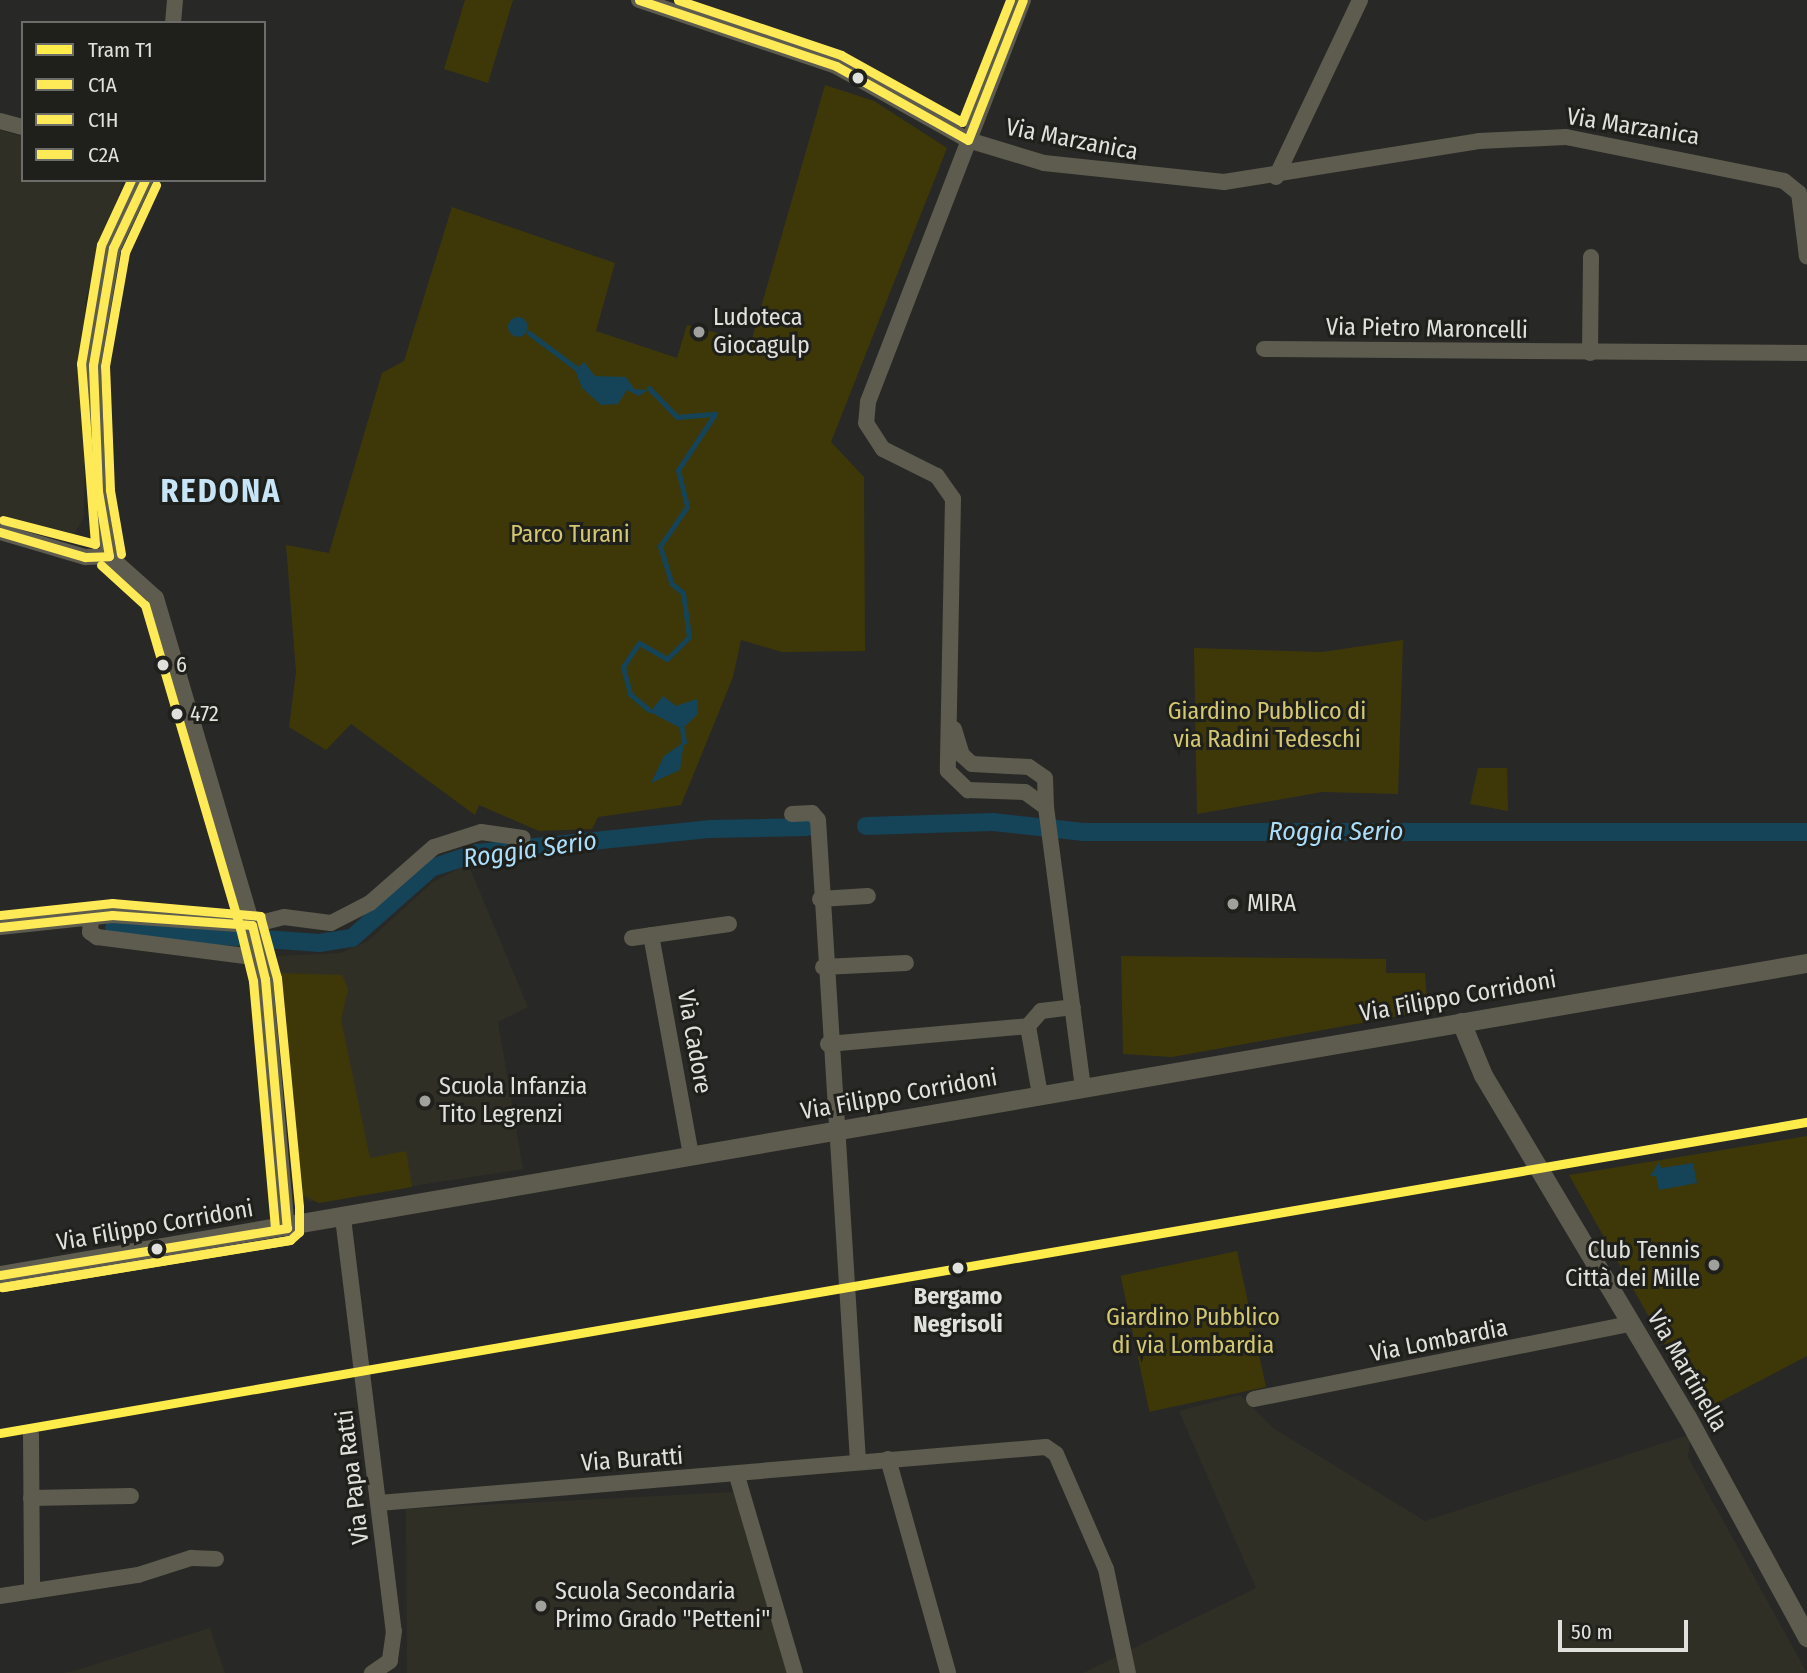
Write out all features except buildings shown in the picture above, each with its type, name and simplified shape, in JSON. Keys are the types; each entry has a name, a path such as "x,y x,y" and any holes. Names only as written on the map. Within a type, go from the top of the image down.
{"street":[{"path":"173,21 175,0"},
{"name":"Via Marzanica","path":"639,0 687,8 859,76 968,140 1099,172 1224,181 1276,177 1385,155 1539,136 1713,163 1803,188"},
{"path":"1023,0 868,402 866,423 883,449 936,476 953,499 952,723 948,771 959,786 1025,793 1047,814"},
{"path":"1276,177 1360,0"},
{"path":"0,121 21,126"},
{"path":"144,182 113,248 95,347 98,491 110,556 156,598 252,925 259,954 287,1228"},
{"path":"1803,188 1807,257"},
{"path":"1590,354 1591,257"},
{"name":"Via Pietro Maroncelli","path":"1264,349 1590,354 1807,353"},
{"path":"0,532 85,556 110,556"},
{"path":"952,723 962,755 972,764 1029,767 1045,778 1051,852 1083,1088"},
{"path":"792,814 812,813 818,820 823,967 837,1131 858,1461"},
{"path":"0,927 134,915 252,925 284,917 341,920 434,847 481,832 523,838"},
{"path":"820,899 868,895"},
{"path":"92,918 90,932 97,937 259,954"},
{"path":"632,938 729,924"},
{"name":"Via Cadore","path":"651,935 691,1156"},
{"path":"823,967 906,963"},
{"name":"Via Filippo Corridoni","path":"0,1275 287,1228 1807,963"},
{"path":"828,1044 1028,1026 1041,1011 1073,1007"},
{"name":"Via Martinella","path":"1461,1022 1483,1075 1631,1324 1807,1637"},
{"path":"1028,1026 1040,1096"},
{"name":"Via Papa Ratti","path":"344,1218 394,1647 386,1667 372,1673"},
{"name":"Via Lombardia","path":"1254,1399 1631,1324"},
{"path":"30,1435 32,1591"},
{"name":"Via Buratti","path":"379,1503 737,1476 858,1461 1034,1445 1056,1454 1106,1569 1128,1673"},
{"path":"888,1459 948,1673"},
{"path":"737,1476 794,1673"},
{"path":"31,1498 131,1496"},
{"path":"0,1596 138,1575 191,1558 216,1559"}],"shaded area":[{"path":"0,130 21,136 21,182 122,182 85,301 84,517 73,536 0,515"},
{"path":"468,864 528,1007 498,1022 523,1169 309,1202 299,1193 277,956 341,953 368,941 433,882"},
{"path":"1240,1395 1273,1428 1425,1521 1691,1434 1688,1457 1807,1673 1083,1673 1256,1588 1179,1411"},
{"path":"734,1492 788,1673 407,1673 406,1509"},
{"path":"210,1628 225,1673 62,1673 74,1671"}],"green space":[{"path":"465,0 513,0 488,83 444,69"},
{"name":"Parco Turani","path":"825,85 874,101 947,148 831,442 864,477 865,651 782,652 741,640 733,677 681,805 598,817 592,829 539,831 479,805 475,815 351,724 326,750 289,727 296,672 286,545 329,553 382,373 404,361 452,207 615,263 596,331 677,358 687,325 751,342"},
{"name":"Giardino Pubblico di via Radini Tedeschi","path":"1403,640 1398,794 1322,792 1197,814 1194,648 1322,652"},
{"path":"1478,768 1507,768 1508,811 1470,804"},
{"path":"1121,956 1386,959 1386,973 1425,973 1428,1011 1172,1057 1123,1054"},
{"path":"278,973 342,975 348,989 341,1020 370,1158 406,1151 412,1187 319,1203 299,1193"},
{"name":"Club Tennis Città dei Mille","path":"1807,1136 1807,1356 1702,1411 1569,1175"},
{"name":"Giardino Pubblico di via Lombardia","path":"1237,1251 1266,1387 1150,1412 1121,1276"}],"water":[{"path":"518,317 525,320 528,327 525,334 518,337 511,334 508,327 511,320"},
{"path":"584,362 595,376 626,377 634,389 648,390 639,396 627,390 618,404 601,405 582,388 575,370"},
{"path":"663,696 676,706 697,699 698,714 682,729 650,712"},
{"path":"684,742 680,770 651,783 664,756"},
{"path":"1659,1162 1661,1168 1693,1163 1697,1183 1659,1190 1656,1176 1650,1176"}],"waterway":[{"path":"529,333 576,368"},
{"path":"649,388 677,417 715,414 678,470 687,507 660,546 671,583 683,593 689,637 667,659 639,643 623,667 630,694 649,710"},
{"path":"682,729 684,742"},
{"name":"Roggia Serio","path":"866,826 993,822 1083,832 1807,832"},
{"name":"Roggia Serio","path":"114,928 319,943 352,938 431,868 477,853 711,829 807,827"}],"tram line":[{"name":"T1","path":"0,1433 1807,1122"}],"transit line":[{"name":"C1A","path":"639,0 836,66 968,140"},
{"name":"C2A","path":"678,0 841,55 962,122 1010,0"},
{"name":"C1A","path":"968,140 1023,0"},
{"name":"C2A","path":"3,520 95,544 81,364 101,245 130,182"},
{"name":"C1A","path":"109,556 98,491 93,365 113,248 144,182"},
{"name":"C1H","path":"121,554 110,490 105,366 125,252 156,185"},
{"name":"C1A","path":"0,532 85,557 109,556"},
{"name":"C1H","path":"101,565 145,605 240,928 253,981 275,1229"},
{"name":"C2A","path":"0,915 112,903 260,916 277,978 299,1207 299,1232 290,1240 2,1287"},
{"name":"C1A","path":"0,927 112,915 252,925"},
{"name":"C1A","path":"252,925 265,979 287,1228"},
{"name":"C1A","path":"0,1275 287,1228"},
{"name":"C1H","path":"2,1287 289,1240"}],"place":[{"name":"Ludoteca Giocagulp","path":"699,332"},
{"name":"6","path":"163,665"},
{"name":"472","path":"177,714"},
{"name":"MIRA","path":"1233,904"},
{"name":"Scuola Infanzia Tito Legrenzi","path":"425,1101"},
{"name":"Club Tennis Città dei Mille","path":"1714,1265"},
{"name":"Bergamo Negrisoli","path":"958,1268"},
{"name":"Scuola Secondaria Primo Grado \"Petteni\"","path":"541,1606"}],"district":[{"name":"REDONA","path":"221,491"}]}
